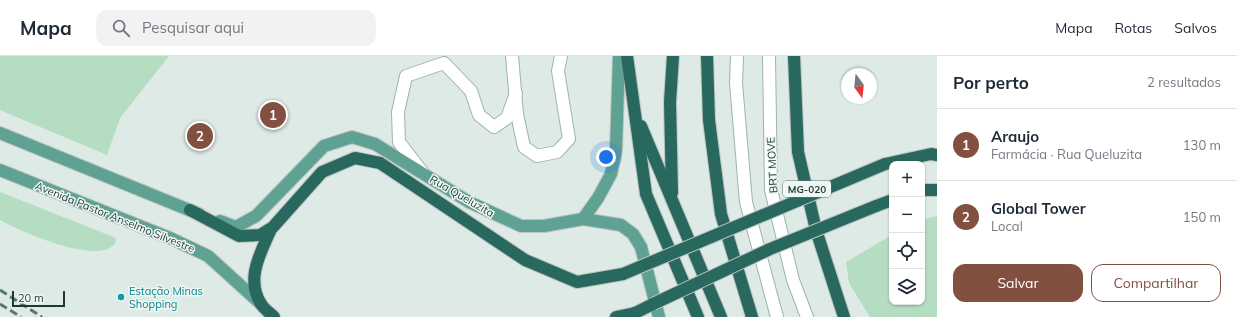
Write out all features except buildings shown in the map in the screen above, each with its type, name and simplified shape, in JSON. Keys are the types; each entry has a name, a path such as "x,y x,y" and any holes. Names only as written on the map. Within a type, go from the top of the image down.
{"highway":[{"path":"627,56 646,194 698,317"},
{"path":"672,199 670,102 673,56"},
{"path":"707,56 709,120 721,214 752,317"},
{"name":"MG-020","path":"794,56 798,152 816,230 844,317"},
{"path":"636,114 721,317"},
{"path":"190,210 239,236 260,235 272,228 322,172 355,158 380,163 525,260 577,282 623,274 885,164 931,154 937,155"},
{"path":"925,190 937,190"},
{"path":"616,317 632,315 770,249 889,201"},
{"path":"272,228 255,270 255,288 261,304 274,317"},
{"path":"838,299 849,317"}],"main road":[{"path":"583,219 598,198 611,174 616,150 619,56"},
{"path":"0,133 190,210"},
{"name":"Rua Queluzita","path":"190,210 236,227 256,216 324,146 352,137 375,144 469,202 521,226 544,226 583,219 621,224 633,234 641,247 659,317"},
{"name":"Avenida Pastor Anselmo Silvestre","path":"0,170 170,238 208,256 261,304"}],"lane":[{"path":"512,56 517,114 524,147 537,156 557,152 570,139 558,71 561,56"},
{"path":"737,56 736,83 746,202 777,317"},
{"name":"BRT MOVE","path":"769,56 771,190 793,280 807,317"},
{"path":"423,173 399,142 398,112 406,76 444,63 471,91 479,115 494,126 507,118 516,93"}],"green space":[{"path":"0,56 169,56 120,118 107,155 0,110"},
{"path":"0,192 116,238 115,244 105,250 80,250 51,242 23,231 0,220"},
{"path":"937,216 937,317 870,317 849,283 846,262 889,237 889,305 925,305 925,219"}],"railway":[{"path":"0,290 42,317"},
{"path":"0,304 21,317"}],"place":[{"name":"Araujo","path":"273,115"},
{"name":"Global Tower","path":"200,136"},
{"name":"Estação Minas Shopping","path":"121,297"}]}
